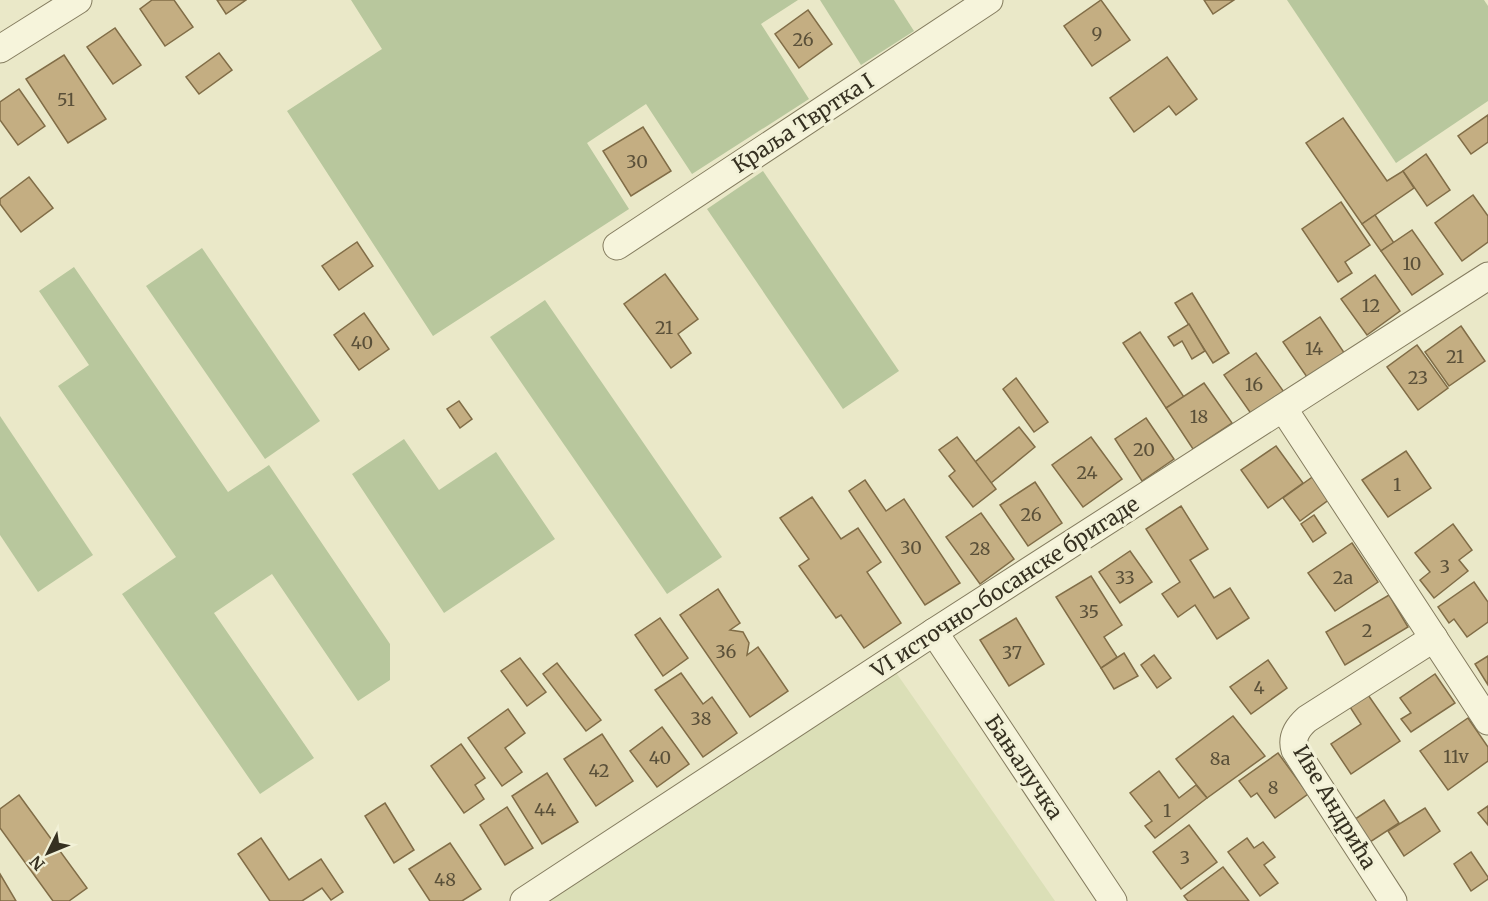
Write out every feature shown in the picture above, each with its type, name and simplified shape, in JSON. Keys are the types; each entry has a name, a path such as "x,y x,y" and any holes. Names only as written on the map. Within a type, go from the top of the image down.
{"street":[{"path":"0,49 78,0"},
{"name":"Краља Твртка I","path":"617,246 989,0"},
{"name":"VI источно-босанске бригаде","path":"524,901 934,632 1488,276"},
{"path":"1283,408 1488,721"},
{"name":"Бањалучка","path":"934,632 1113,901"},
{"name":"Иве Андрића","path":"1393,901 1295,750 1293,742 1295,733 1307,719 1434,638"}],"green space":[{"path":"351,0 798,0 761,24 809,99 692,174 646,104 587,143 629,209 433,336 287,111 382,49"},
{"path":"820,0 894,0 914,31 861,65"},
{"path":"1287,0 1484,0 1488,6 1488,101 1396,163"},
{"path":"763,171 899,371 843,409 707,209"},
{"path":"202,248 320,421 265,459 146,286"},
{"path":"74,267 228,492 269,465 390,644 390,680 358,701 272,574 214,613 314,758 260,794 122,594 176,557 58,386 89,365 39,291"},
{"path":"545,300 722,557 667,594 490,337"},
{"path":"0,416 93,555 38,592 0,535"},
{"path":"404,439 439,490 496,452 555,539 444,613 352,474"},
{"path":"888,661 1055,901 533,901"}],"building":[{"path":"152,0 174,0 193,27 165,46 140,9"},
{"path":"217,0 246,0 226,14"},
{"path":"1101,0 1130,40 1092,66 1064,26"},
{"path":"1204,0 1234,0 1213,14"},
{"path":"808,10 832,44 799,68 775,34"},
{"path":"115,28 141,65 113,84 87,47"},
{"path":"219,53 232,70 199,94 186,77"},
{"path":"64,55 106,119 68,143 26,79"},
{"path":"1167,57 1197,99 1176,115 1169,106 1134,132 1110,98"},
{"path":"19,89 45,126 18,145 0,120 0,102"},
{"path":"1488,115 1488,142 1471,154 1458,136"},
{"path":"1343,118 1387,181 1403,171 1414,188 1362,224 1306,143"},
{"path":"643,127 671,171 631,196 603,151"},
{"path":"1426,154 1450,190 1427,206 1403,171"},
{"path":"29,177 53,208 21,232 0,204 0,199"},
{"path":"1473,195 1488,216 1488,242 1462,261 1435,223"},
{"path":"1341,202 1370,245 1345,262 1352,273 1338,282 1302,229"},
{"path":"1375,215 1394,243 1381,251 1362,224"},
{"path":"1412,230 1443,274 1412,295 1381,251"},
{"path":"357,242 373,266 339,290 322,266"},
{"path":"665,274 698,319 678,334 691,353 671,368 624,304"},
{"path":"1375,275 1400,311 1367,335 1341,299"},
{"path":"1192,293 1229,353 1213,363 1175,303"},
{"path":"364,313 389,349 359,370 334,335"},
{"path":"1320,317 1345,354 1309,380 1283,342"},
{"path":"1189,324 1205,351 1192,359 1182,341 1174,346 1168,337"},
{"path":"1461,326 1485,361 1449,386 1425,352"},
{"path":"1140,332 1184,397 1166,408 1123,343"},
{"path":"1417,345 1448,388 1418,410 1387,367"},
{"path":"1256,353 1284,392 1252,415 1224,375"},
{"path":"1016,378 1048,422 1034,432 1003,389"},
{"path":"1204,383 1232,423 1193,449 1166,408"},
{"path":"459,401 472,419 460,428 447,409"},
{"path":"1146,418 1174,459 1142,481 1115,439"},
{"path":"1019,427 1035,447 991,483 975,462"},
{"path":"957,437 996,489 973,507 949,476 955,471 939,450"},
{"path":"1091,437 1122,479 1083,507 1052,465"},
{"path":"1276,446 1303,483 1268,508 1241,470"},
{"path":"1406,451 1431,488 1388,517 1362,480"},
{"path":"1318,473 1334,496 1300,521 1283,498"},
{"path":"865,480 886,511 904,499 960,583 925,605 849,491"},
{"path":"1035,482 1062,523 1028,546 1000,505"},
{"path":"812,497 841,539 858,528 881,562 867,572 901,623 864,648 841,615 836,618 799,566 809,559 780,518"},
{"path":"1181,506 1208,549 1190,560 1214,598 1230,588 1249,618 1217,639 1195,605 1178,617 1162,594 1180,582 1146,529"},
{"path":"981,513 1014,559 980,584 946,537"},
{"path":"1314,515 1326,533 1313,542 1301,524"},
{"path":"1453,524 1472,550 1459,560 1468,571 1434,598 1420,580 1430,572 1415,553"},
{"path":"1352,543 1378,582 1335,611 1308,573"},
{"path":"1130,551 1152,582 1120,603 1099,572"},
{"path":"1091,576 1122,625 1104,637 1117,657 1101,668 1056,597"},
{"path":"1474,582 1488,602 1488,622 1467,637 1454,619 1449,623 1438,607"},
{"path":"718,589 740,623 730,630 743,632 749,643 747,655 758,647 788,691 750,717 680,615"},
{"path":"1389,595 1408,627 1345,665 1326,632"},
{"path":"660,618 688,658 663,676 635,635"},
{"path":"1016,618 1044,664 1009,686 980,640"},
{"path":"1124,653 1138,676 1114,689 1101,668"},
{"path":"1154,655 1171,678 1157,688 1141,665"},
{"path":"1488,656 1488,685 1475,664"},
{"path":"520,658 546,692 527,706 501,671"},
{"path":"1268,660 1287,688 1251,714 1230,687"},
{"path":"557,663 601,720 586,731 543,674"},
{"path":"681,673 703,704 712,697 737,733 703,757 655,690"},
{"path":"1435,674 1455,703 1411,732 1401,719 1411,713 1400,698"},
{"path":"1366,692 1400,741 1351,774 1331,744 1361,724 1348,704"},
{"path":"508,709 525,733 505,748 522,772 502,786 468,738"},
{"path":"1233,716 1265,756 1207,798 1176,759"},
{"path":"1468,718 1488,747 1488,761 1448,790 1420,751"},
{"path":"662,727 689,764 657,787 630,751"},
{"path":"602,734 633,781 596,806 564,759"},
{"path":"461,744 485,778 475,785 484,799 464,813 431,766"},
{"path":"1278,753 1308,794 1275,818 1257,793 1251,797 1239,781"},
{"path":"1159,771 1179,798 1196,785 1207,798 1155,838 1145,826 1152,821 1130,793"},
{"path":"547,773 578,822 542,844 512,796"},
{"path":"19,795 87,888 69,901 53,901 0,828 0,809"},
{"path":"1384,800 1399,823 1364,846 1349,823"},
{"path":"385,803 414,850 394,863 365,816"},
{"path":"1488,806 1488,825 1478,813"},
{"path":"507,807 533,848 505,865 480,825"},
{"path":"1425,808 1440,831 1404,856 1388,831"},
{"path":"1189,825 1217,862 1181,889 1153,852"},
{"path":"261,838 289,880 321,859 343,892 331,900 322,888 302,901 270,901 238,854"},
{"path":"1247,838 1254,848 1263,842 1275,857 1264,865 1278,883 1260,896 1228,852"},
{"path":"450,843 481,889 462,901 430,901 409,869"},
{"path":"1471,852 1488,879 1471,891 1454,864"},
{"path":"1223,867 1249,901 1188,901 1184,896"},
{"path":"0,874 16,901 0,901"}]}
